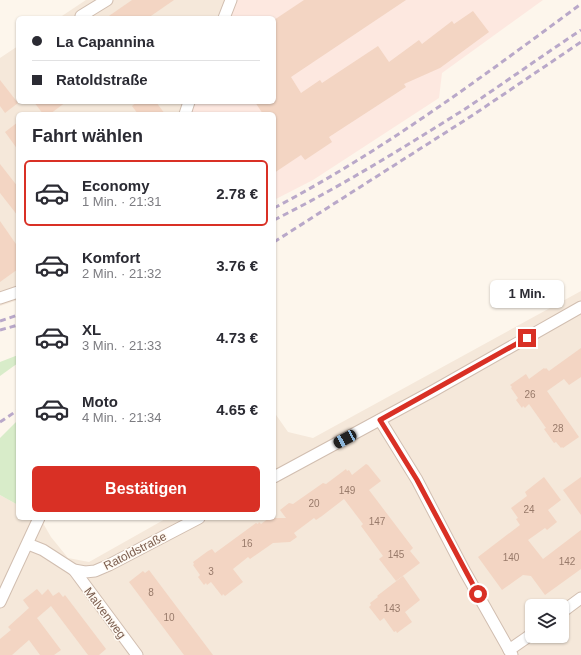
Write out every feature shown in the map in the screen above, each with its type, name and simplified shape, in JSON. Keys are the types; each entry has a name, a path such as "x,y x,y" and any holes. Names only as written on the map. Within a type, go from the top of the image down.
{"street":[{"path":"81,16 107,0"},
{"path":"225,16 231,0"},
{"path":"0,298 16,293"},
{"path":"276,476 380,420 581,307"},
{"path":"380,420 417,480 464,570 511,652 525,640"},
{"path":"0,602 38,520"},
{"name":"Ratoldstraße","path":"28,544 42,550 74,570 85,572 95,571 195,520"},
{"name":"Malvenweg","path":"74,570 137,655"},
{"path":"569,607 581,598"}],"shaded area":[{"path":"86,0 227,0 221,16 62,16"},
{"path":"227,0 543,0 442,73 439,98 313,180 276,199 276,112 183,112 186,104 276,104 276,16 221,16"},
{"path":"16,47 16,104 186,104 183,112 16,112 16,301 0,306 0,58"},
{"path":"581,291 581,655 0,655 0,495 16,504 16,520 41,520 51,537 68,558 89,562 163,520 276,520 276,415 288,432 313,438"}],"green space":[{"path":"16,356 16,364 0,376 0,362"},
{"path":"16,422 16,504 0,495 0,438"}],"building":[{"path":"132,0 174,0 151,16 109,16"},
{"path":"304,0 406,0 291,77 301,93 320,80 322,83 378,46 389,62 419,40 422,44 452,21 454,24 473,11 489,32 440,68 404,84 406,87 329,137 332,142 305,160 301,155 276,172 276,112 262,112 256,104 276,104 276,19"},
{"path":"0,80 16,100 17,104 5,113 0,106"},
{"path":"36,104 63,104 53,112 42,112"},
{"path":"134,104 158,104 164,112 136,112 132,106"},
{"path":"16,124 16,147 5,132"},
{"path":"0,164 16,184 16,213 0,193"},
{"path":"0,221 16,244 16,270 0,282"},
{"path":"581,348 581,377 569,385 564,379 547,391 579,437 561,448 556,442 554,443 544,429 546,428 529,404 525,408 523,406 522,408 516,400 518,398 510,385 526,374 529,379 544,368 549,371"},
{"path":"366,464 381,481 369,490 413,548 410,551 420,563 396,581 379,559 383,556 361,526 363,524 344,499 322,516 316,520 314,518 294,533 297,537 290,542 273,543 250,559 248,557 233,569 243,582 225,596 223,594 222,596 211,582 204,585 198,577 200,575 193,565 193,562 208,551 212,549 215,553 256,523 258,524 259,522 261,524 266,520 286,518 280,510 289,503 293,504 323,483 326,484 346,469 347,471 349,470 352,475"},
{"path":"544,477 561,500 548,510 557,522 547,530 545,528 528,540 543,559 581,530 581,569 545,595 531,576 523,575 502,590 478,557 520,525 516,519 518,518 511,508 527,496 525,492"},
{"path":"581,477 581,515 563,490"},
{"path":"149,570 213,655 184,655 129,582 143,571 145,573"},
{"path":"403,576 420,600 405,612 412,622 397,633 396,631 394,632 384,618 380,621 369,607 371,605 370,603 378,597 377,596"},
{"path":"37,589 42,595 48,589 53,596 59,592 63,597 65,595 106,649 99,655 88,655 51,606 37,618 61,650 54,655 40,655 29,640 12,655 0,655 0,639 11,630 8,627 29,608 23,600"}],"railway":[{"path":"276,207 314,186 393,138 507,59 581,4"},
{"path":"276,219 347,181 465,109 581,30"},
{"path":"276,241 473,115 581,42"},
{"path":"0,321 16,316"},
{"path":"0,330 16,326"},
{"path":"0,422 16,411"}],"route":[{"path":"478,594 417,480 380,420 527,338"}]}
